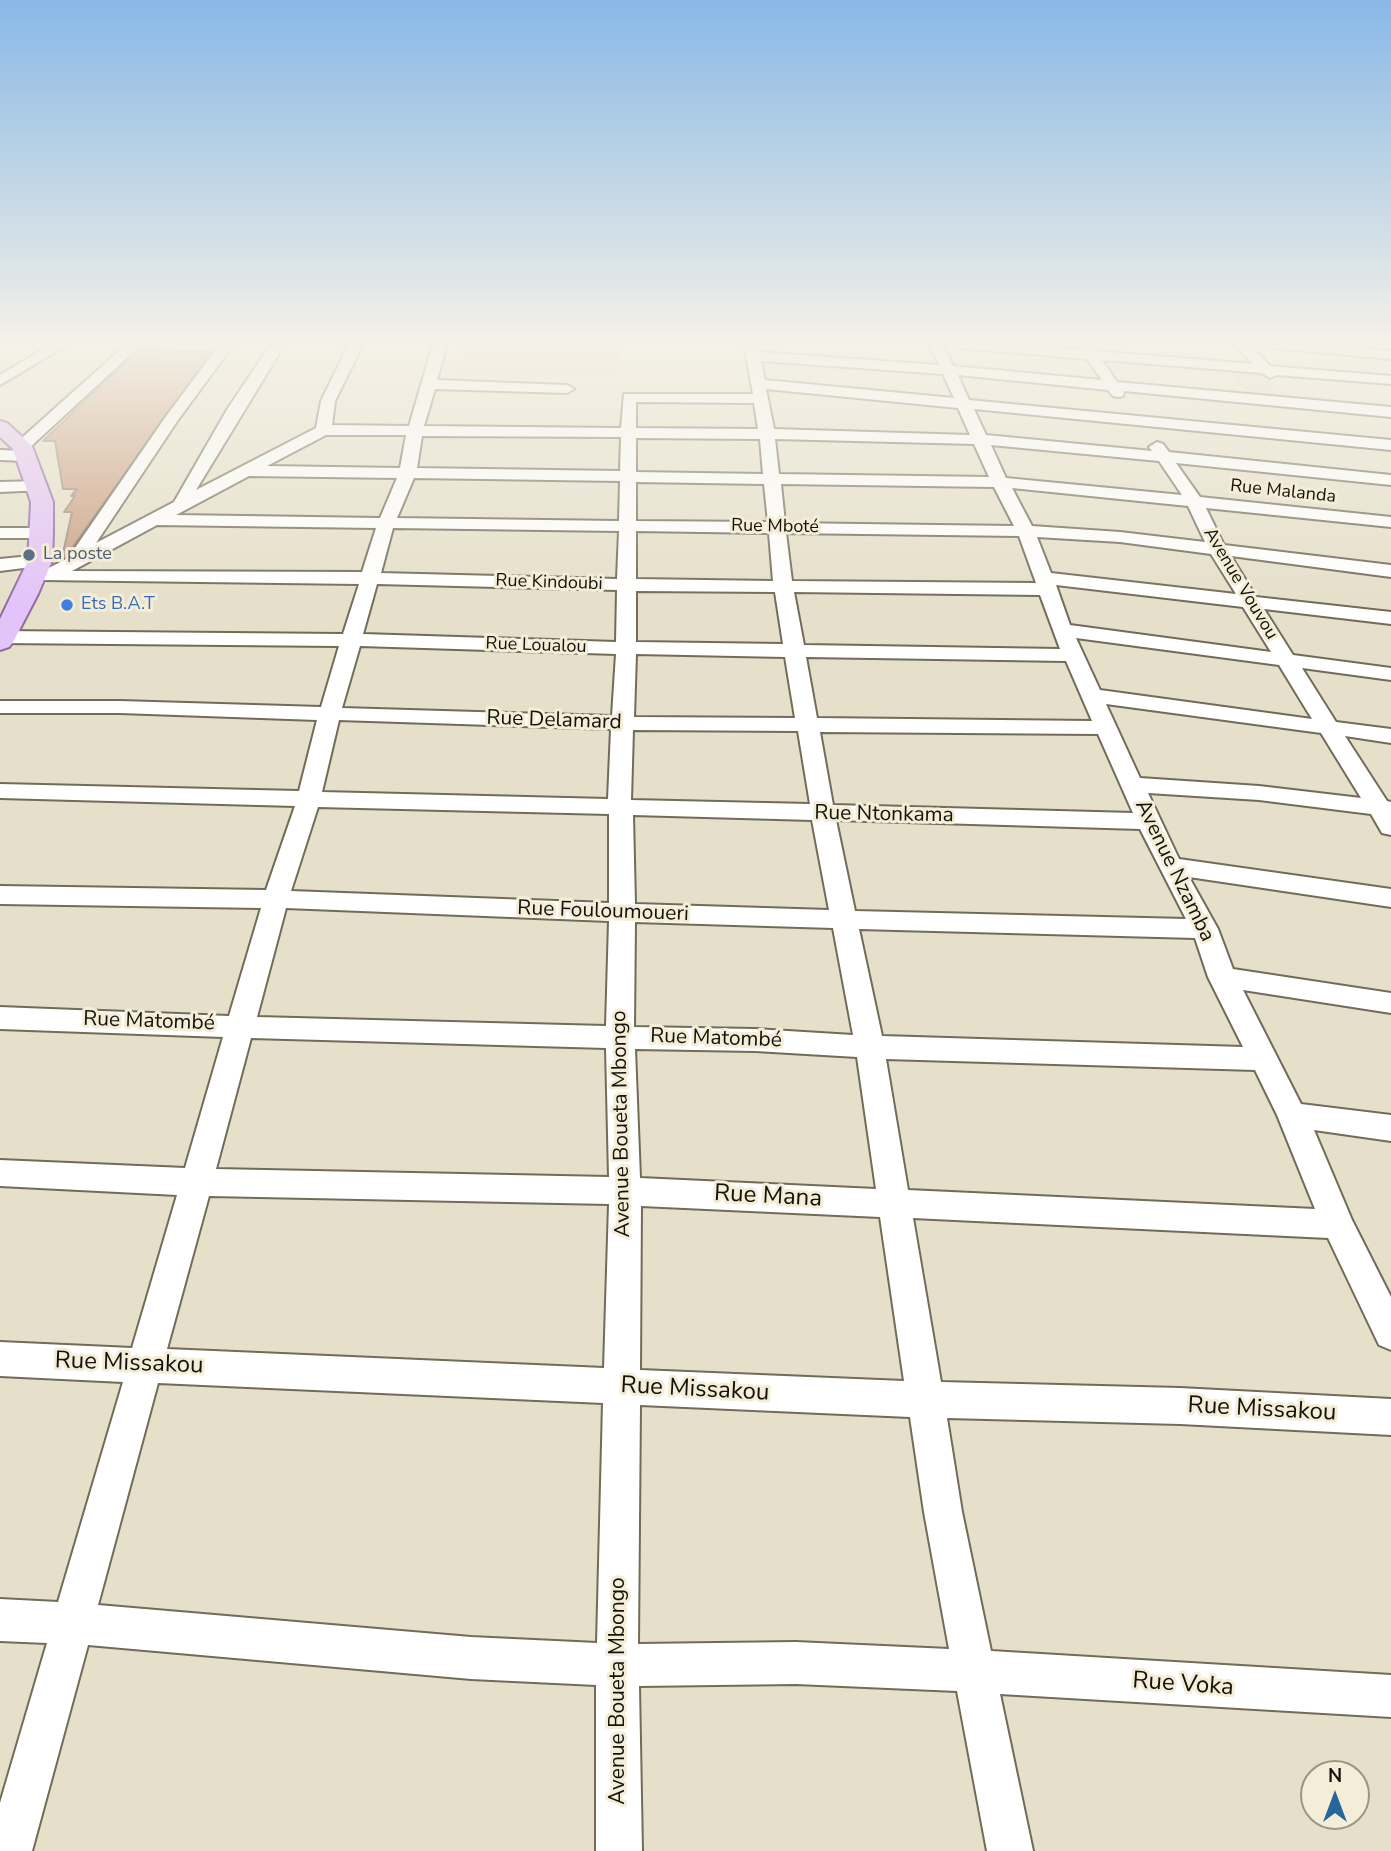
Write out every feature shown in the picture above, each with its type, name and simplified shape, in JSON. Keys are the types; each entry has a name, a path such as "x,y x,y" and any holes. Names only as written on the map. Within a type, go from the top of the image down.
{"main road":[{"path":"1,638 39,573 42,533 38,486 24,451 3,430"}],"street":[{"path":"0,456 24,451 45,430"},
{"path":"75,561 164,430"},
{"path":"180,508 189,487 223,430"},
{"path":"39,573 75,561 157,520 322,430"},
{"path":"358,430 767,433 980,440 1391,480"},
{"name":"Avenue Nzamba","path":"975,430 1026,531 1062,630 1132,785 1170,866 1205,929 1222,977 1292,1115 1338,1224 1378,1278 1391,1333"},
{"name":"Avenue Vouvou","path":"1144,430 1194,502 1217,548 1329,728 1387,814"},
{"path":"1243,430 1391,445"},
{"path":"1325,430 1383,498"},
{"path":"9,1851 71,1623 199,1182 276,899 309,799 329,715 386,523 408,472 415,431"},
{"name":"Avenue Boueta Mbongo","path":"619,1851 617,1665 625,1191 620,1036 622,823 619,807 626,648 628,432"},
{"path":"767,433 783,585 810,725 823,814 870,1047 943,1512 1010,1851"},
{"name":"Rue Malanda","path":"249,471 1000,482 1391,522"},
{"path":"0,487 38,486"},
{"name":"Rue Mboté","path":"157,520 1026,531 1120,537 1391,571"},
{"path":"0,533 42,533"},
{"name":"Rue Kindoubi","path":"0,565 39,573 625,585 1047,584 1250,601 1391,618"},
{"path":"1062,630 1391,674"},
{"name":"Rue Loualou","path":"1,638 351,640 626,648 1073,655"},
{"path":"1094,696 1391,736"},
{"name":"Rue Delamard","path":"0,707 120,707 623,723 1108,728"},
{"path":"1132,785 1259,793 1387,814"},
{"name":"Rue Ntonkama","path":"0,791 1150,821"},
{"path":"1170,866 1391,898"},
{"name":"Rue Fouloumoueri","path":"0,895 276,899 846,920 1205,929"},
{"path":"1222,977 1391,1003"},
{"name":"Rue Matombé","path":"0,1018 420,1034 620,1036 1264,1059"},
{"path":"1292,1115 1391,1128"},
{"name":"Rue Mana","path":"0,1174 199,1182 625,1191 1338,1224"},
{"name":"Rue Missakou","path":"0,1359 925,1400 1180,1406 1391,1417"},
{"name":"Rue Voka","path":"0,1619 471,1658 617,1665 796,1664 975,1671 1391,1696"}],"building":[{"path":"54,430 155,430 62,558 72,512 64,512 77,489 63,489 55,441 43,441"}],"place":[{"name":"La poste","path":"29,555"},
{"name":"Ets B.A.T","path":"67,605"}]}
